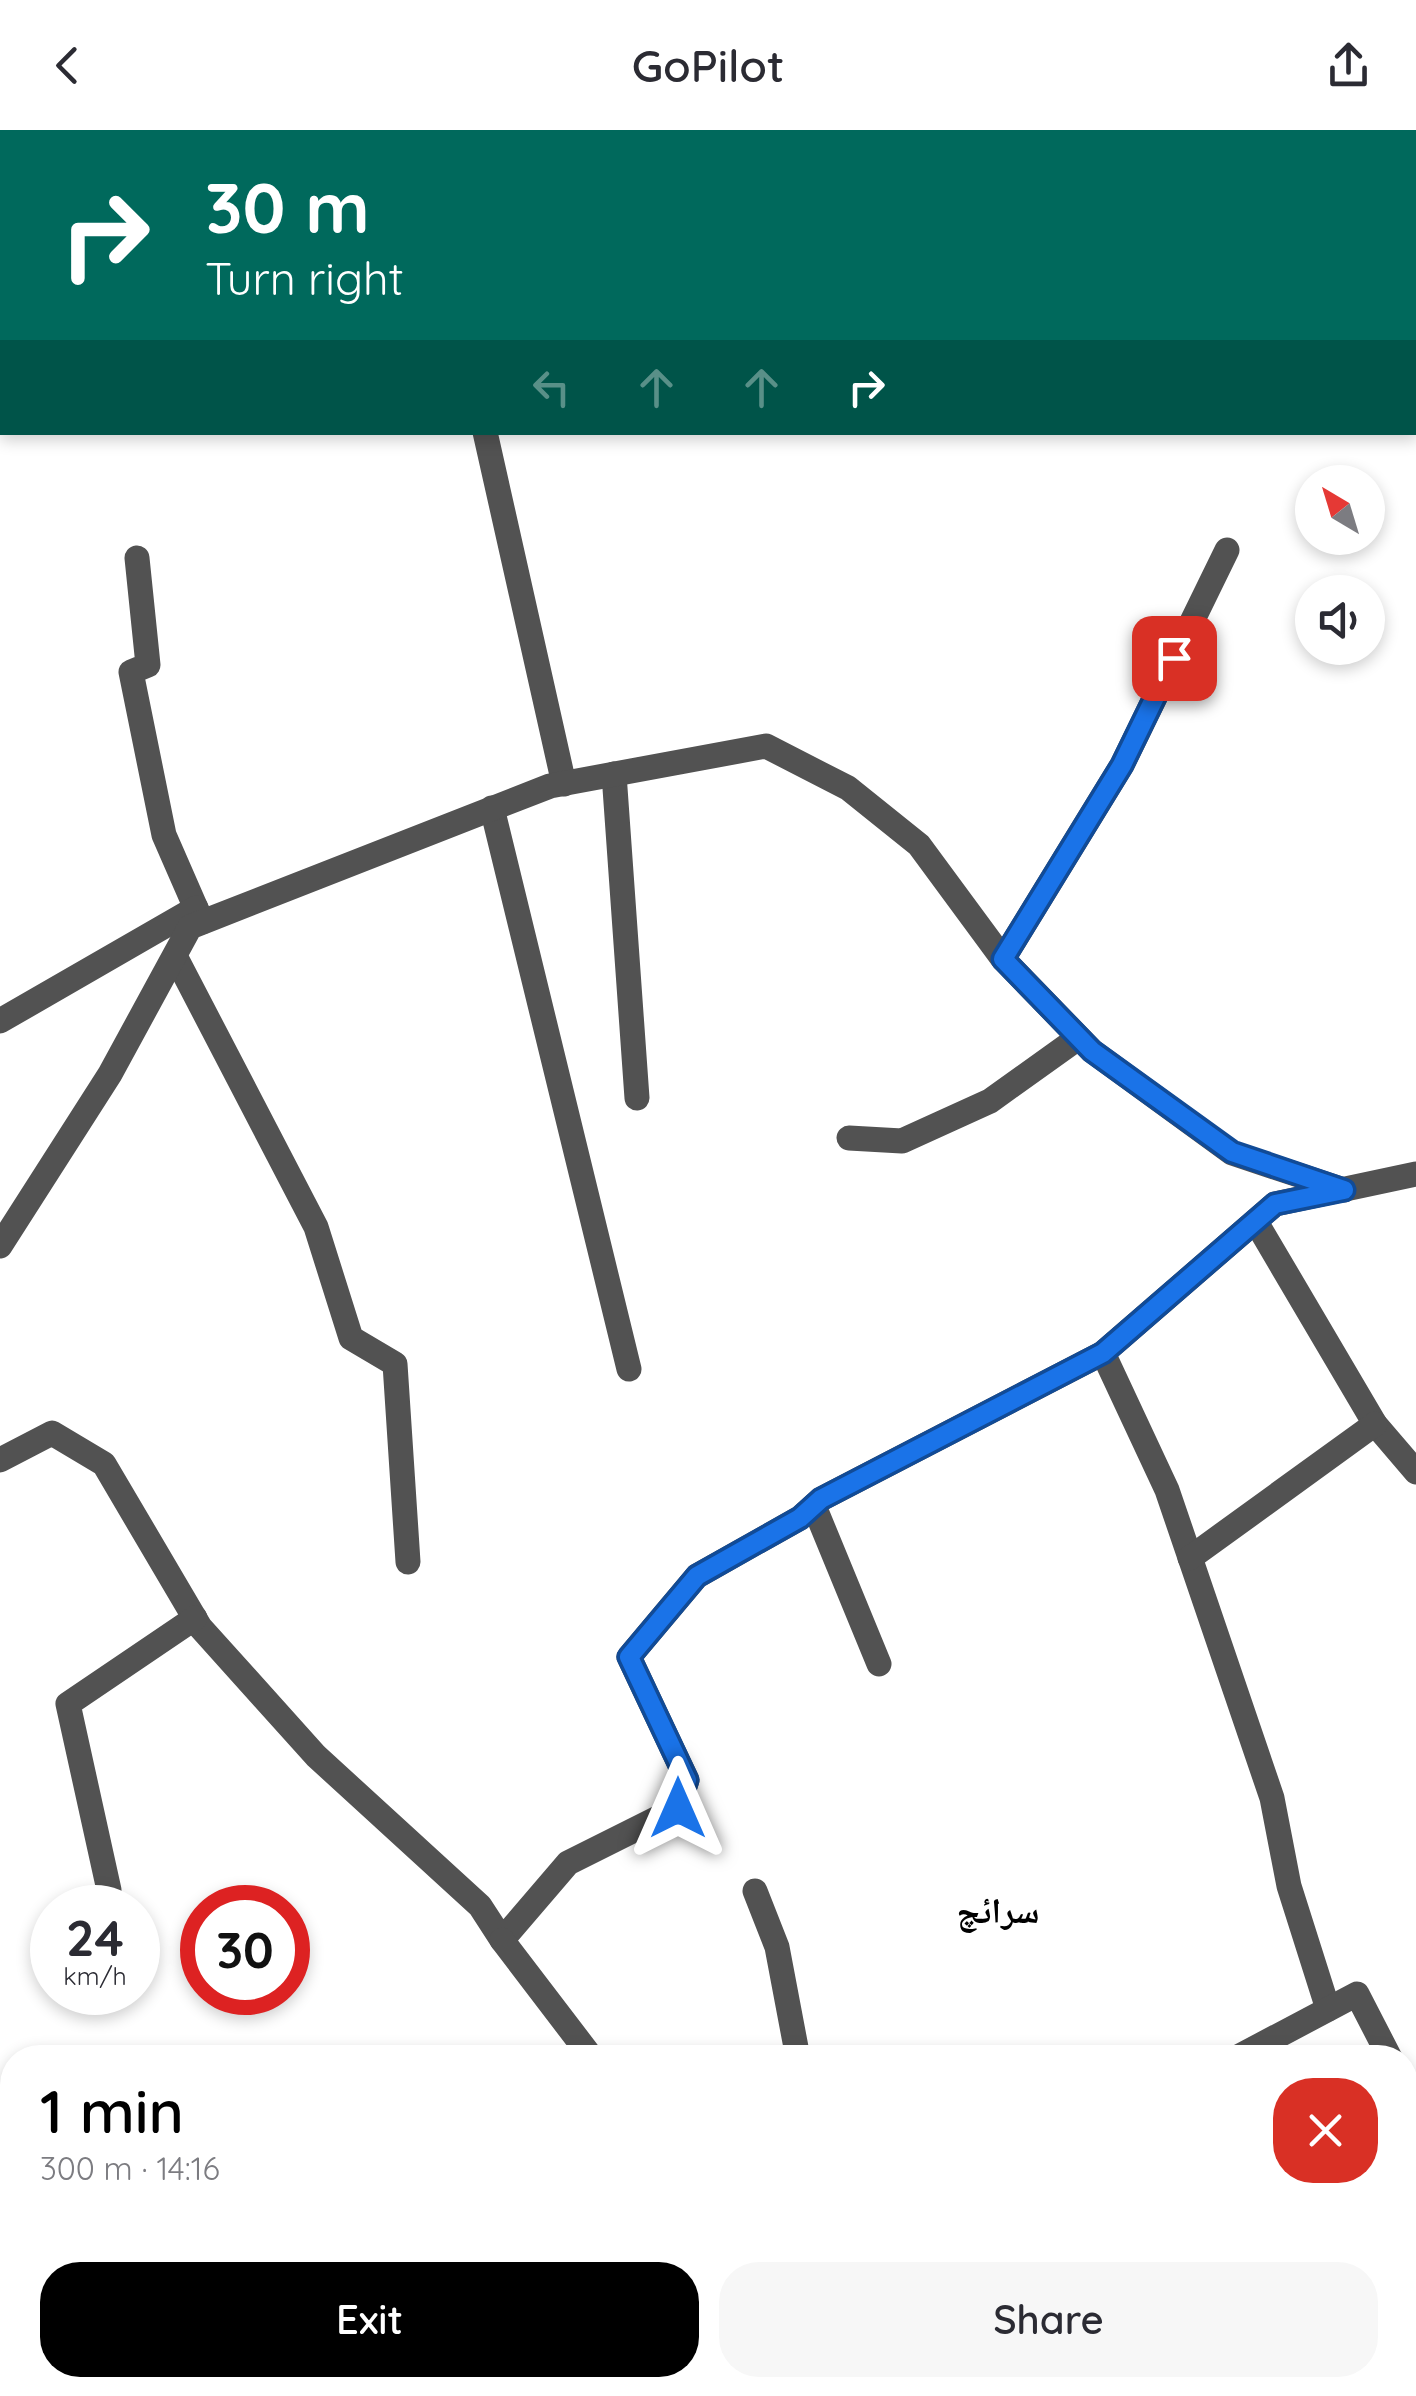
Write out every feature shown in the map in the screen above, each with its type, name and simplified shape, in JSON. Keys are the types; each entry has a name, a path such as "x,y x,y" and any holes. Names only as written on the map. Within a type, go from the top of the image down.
{"street":[{"path":"486,435 564,784"},
{"path":"1003,959 1122,765 1227,550"},
{"path":"137,558 148,665 131,672 164,835 199,915"},
{"path":"0,1021 199,915 492,808 564,784 766,746 848,788 919,845 1003,959 1078,1038 1232,1152 1344,1190"},
{"path":"614,774 636,1098"},
{"path":"492,808 629,1369"},
{"path":"0,1246 110,1074 199,915"},
{"path":"175,956 316,1227 351,1338 395,1364 408,1562"},
{"path":"849,1138 902,1141 990,1101 1078,1038"},
{"path":"502,1940 568,1863 678,1808 687,1780 629,1657 697,1576 814,1506 1103,1353 1275,1204 1416,1174"},
{"path":"1256,1222 1375,1424 1416,1472"},
{"path":"1103,1353 1167,1490 1272,1798 1289,1886 1328,2009"},
{"path":"1190,1558 1375,1424"},
{"path":"1,1456 52,1433 104,1464 195,1618 316,1756 480,1906 582,2045"},
{"path":"814,1506 879,1664"},
{"path":"108,1885 68,1704 195,1618"},
{"path":"755,1891 778,1947 796,2045"},
{"path":"1260,2045 1358,1994 1384,2045"}],"district":[{"name":"سرائچ","path":"998,1911"}],"route":[{"path":"678,1808 687,1780 629,1657 697,1576 800,1518 821,1499 1103,1353 1275,1204 1344,1190 1232,1152 1092,1051 1003,959 1122,765 1174,658"}]}
